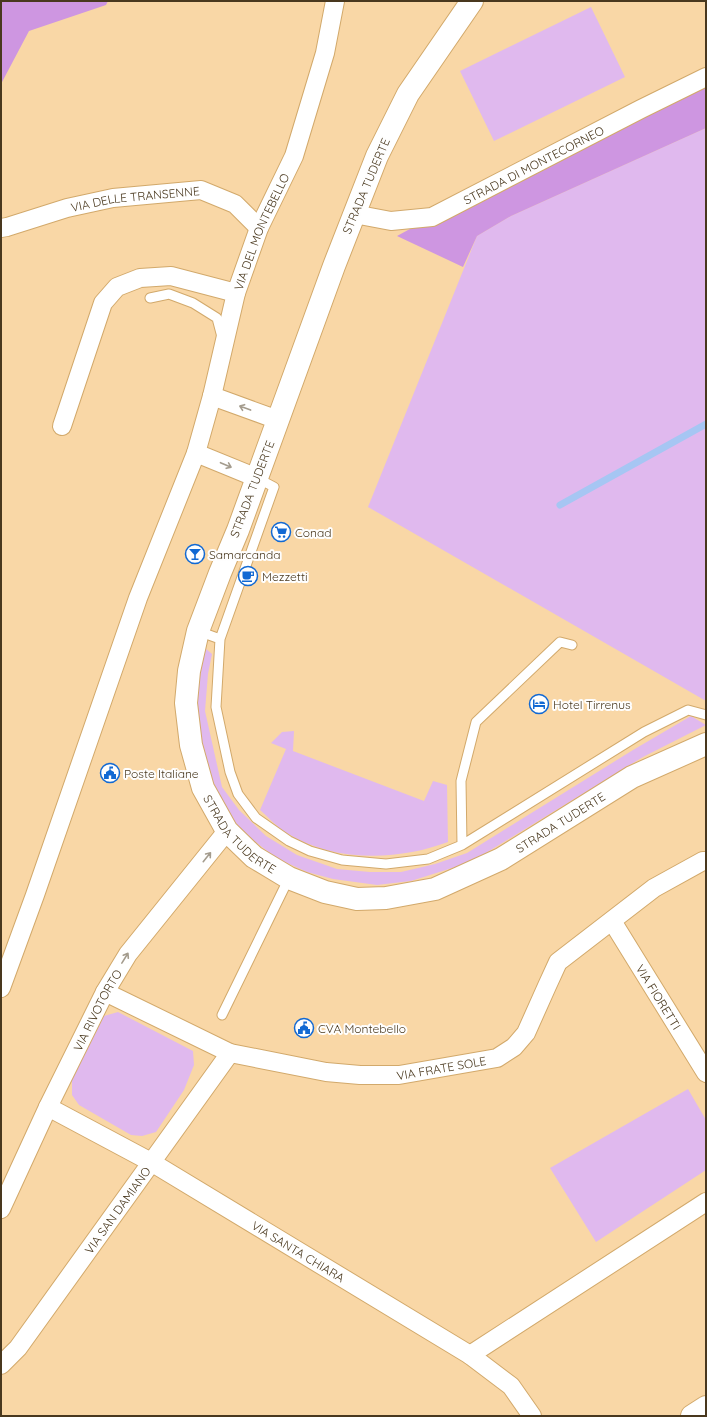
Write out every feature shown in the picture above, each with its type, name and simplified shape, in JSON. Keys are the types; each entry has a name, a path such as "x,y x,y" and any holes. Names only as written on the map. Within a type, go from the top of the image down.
{"main road":[{"name":"STRADA TUDERTE","path":"472,1 408,94 377,156 354,214 257,478 247,533 230,578 198,631 189,671 186,703 191,745 204,788 227,831 254,857 289,878 325,892 357,899 386,898 435,889 501,859 632,777 706,744"},
{"path":"692,1416 706,1407"}],"street":[{"name":"VIA DEL MONTEBELLO","path":"1,988 35,895 138,598 196,452 212,396 236,292 259,228 294,156 324,53 335,1"},
{"name":"STRADA DI MONTECORNEO","path":"354,214 391,221 432,217 706,77"},
{"name":"VIA DELLE TRANSENNE","path":"1,228 67,208 114,198 201,190 235,204 259,228"},
{"path":"62,426 103,303 117,287 140,278 171,276 236,292"},
{"path":"212,396 278,420"},
{"path":"196,452 257,478"},
{"name":"VIA RIVOTORTO","path":"1,1209 48,1107 105,992 128,954 227,831"},
{"name":"VIA FRATE SOLE","path":"105,992 230,1053 326,1072 360,1075 399,1075 497,1058 514,1047 526,1033 558,962 654,888 706,861"},
{"name":"VIA FIORETTI","path":"612,921 706,1073"},
{"name":"VIA SAN DAMIANO","path":"1,1365 18,1348 230,1053"},
{"name":"VIA SANTA CHIARA","path":"48,1107 151,1162 470,1355 511,1386 532,1416"},
{"path":"470,1355 706,1202"}],"lane":[{"path":"150,298 169,294 193,303 216,318 224,344"},
{"path":"230,578 220,639 216,707 230,772 238,794 256,818 289,841 310,851 342,860 386,864 428,859 462,845 644,732 688,710 706,715"},
{"path":"198,631 220,639"},
{"path":"462,845 461,781 476,722 560,642 572,645"},
{"path":"222,1015 289,878"}],"shaded area":[{"path":"1,1 108,1 106,5 29,31 1,84"},
{"path":"591,7 625,77 494,141 460,71"},
{"path":"706,77 706,128 511,216 477,236 463,267 397,236 432,217"},
{"path":"706,128 706,701 368,507 477,236 511,216"},
{"path":"205,648 212,654 208,674 205,711 222,787 239,810 266,836 297,855 337,869 370,872 401,872 435,864 467,853 633,750 691,716 706,725 643,757 471,862 411,881 377,885 333,879 307,872 276,858 243,832 219,803 202,751 196,701"},
{"path":"294,731 293,751 424,801 433,781 447,785 448,842 412,852 380,856 363,856 330,851 299,840 282,830 260,810 286,749 271,743 282,732"},
{"path":"118,1012 193,1051 194,1065 184,1090 156,1132 142,1136 131,1135 79,1105 72,1095 72,1079 104,1016"},
{"path":"688,1089 706,1120 706,1170 596,1242 550,1168"}],"waterway":[{"path":"560,505 706,424"}],"place":[{"name":"Conad","path":"281,532"},
{"name":"Samarcanda","path":"195,554"},
{"name":"Mezzetti","path":"248,576"},
{"name":"Hotel Tirrenus","path":"539,704"},
{"name":"Poste Italiane","path":"110,773"},
{"name":"CVA Montebello","path":"304,1028"}]}
